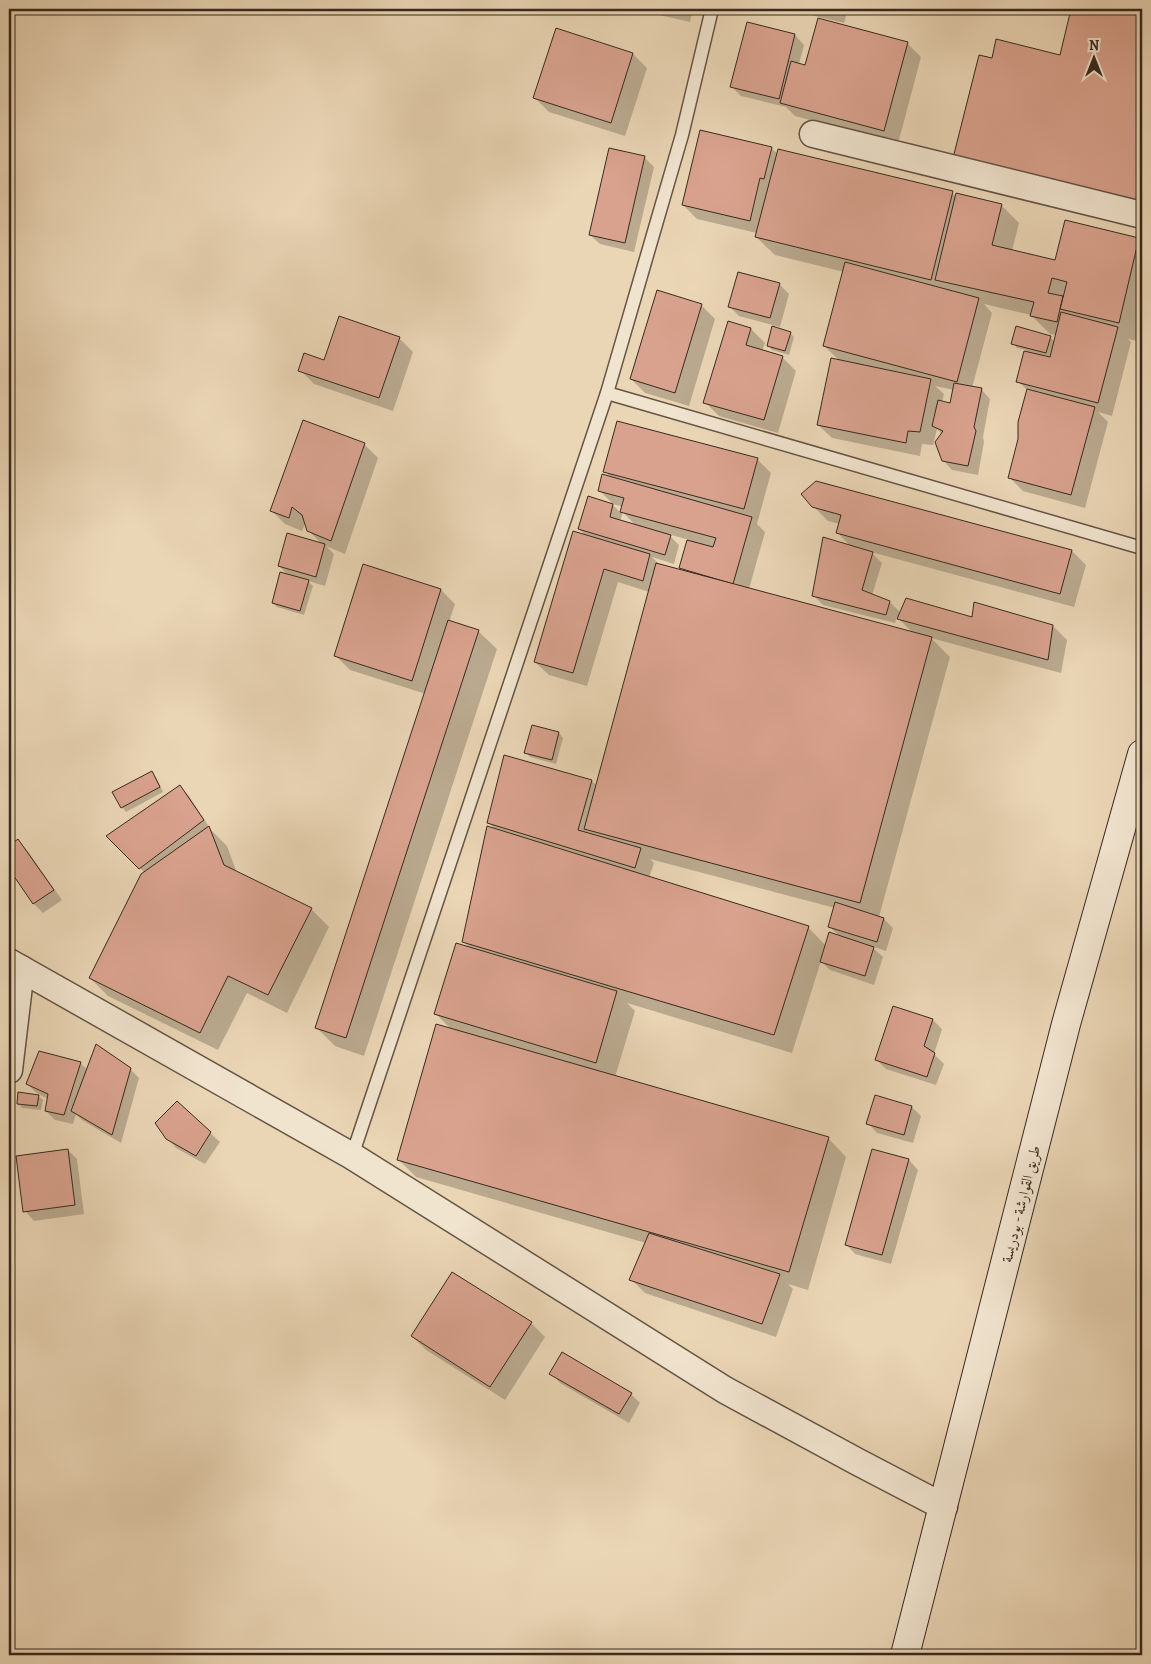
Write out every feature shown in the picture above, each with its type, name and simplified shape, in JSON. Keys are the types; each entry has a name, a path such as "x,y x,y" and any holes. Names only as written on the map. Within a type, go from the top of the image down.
{"main road":[{"name":"طريق القوارشة - بودريسة","path":"905,1655 1066,1024 1142,754"}],"street":[{"path":"813,134 1142,215"},
{"path":"9,1070 15,966 352,1156 725,1390 944,1507"}],"lane":[{"path":"352,1156 607,393 682,135 712,9"},
{"path":"607,393 1142,548"}],"building":[{"path":"1071,9 1142,9 1142,206 953,158 979,55 992,58 996,39 1060,55"},
{"path":"818,18 908,42 884,131 780,103 791,61 805,65"},
{"path":"747,22 795,34 779,99 730,87"},
{"path":"556,28 633,53 611,123 533,98"},
{"path":"700,130 772,147 764,179 760,178 750,221 682,205"},
{"path":"609,148 645,156 625,243 589,235"},
{"path":"778,149 953,191 931,280 755,237"},
{"path":"956,193 1002,204 992,245 1055,260 1065,220 1139,238 1119,323 1060,309 1057,322 1030,316 1034,302 935,280","holes":["1052,278 1067,282 1060,309 1063,296 1048,293"]},
{"path":"845,262 979,298 957,382 823,346"},
{"path":"738,272 780,283 770,318 728,307"},
{"path":"657,290 702,304 675,393 630,379"},
{"path":"1061,312 1118,327 1098,403 1016,382 1024,351 1050,357"},
{"path":"339,316 400,337 379,398 298,371 304,353 324,360"},
{"path":"728,321 751,328 746,345 783,356 764,420 703,403"},
{"path":"772,326 791,332 785,351 767,346"},
{"path":"1016,326 1051,336 1046,353 1011,344"},
{"path":"831,358 931,379 920,432 908,431 906,443 817,425"},
{"path":"954,383 982,388 974,427 976,431 968,466 942,461 935,442 943,431 932,426 938,400 950,403"},
{"path":"1027,389 1095,407 1071,495 1008,478 1018,439 1018,422"},
{"path":"303,420 365,443 331,541 307,531 302,515 292,507 289,518 270,511"},
{"path":"617,421 758,458 744,509 603,472"},
{"path":"602,474 752,517 733,584 679,568 687,540 713,547 716,538 620,512 624,498 598,491"},
{"path":"816,481 1072,550 1060,594 836,533 841,515 812,507 801,494"},
{"path":"588,496 613,504 610,517 671,535 665,555 578,529"},
{"path":"573,531 650,554 643,581 604,569 573,673 534,662"},
{"path":"287,533 325,544 316,577 278,566"},
{"path":"823,537 873,552 862,590 890,601 886,615 812,596"},
{"path":"656,563 932,637 860,903 584,829"},
{"path":"363,564 441,589 412,681 334,656"},
{"path":"280,572 309,580 300,611 272,603"},
{"path":"906,598 972,617 974,602 1053,625 1048,660 897,619"},
{"path":"448,620 479,630 346,1038 315,1028"},
{"path":"532,725 559,732 552,760 524,753"},
{"path":"504,755 592,780 578,830 641,848 635,868 487,823"},
{"path":"152,771 160,787 121,808 112,792"},
{"path":"180,785 204,820 139,869 106,836"},
{"path":"209,826 224,865 312,908 268,995 228,976 200,1033 89,978 141,874"},
{"path":"487,826 809,926 774,1035 462,942"},
{"path":"18,839 54,890 33,904 9,869 9,846"},
{"path":"835,902 884,918 877,942 828,927"},
{"path":"829,932 874,947 865,976 820,962"},
{"path":"456,943 617,991 596,1063 434,1014"},
{"path":"893,1006 933,1019 924,1046 935,1053 927,1077 875,1060"},
{"path":"436,1024 829,1137 789,1272 397,1160"},
{"path":"96,1044 131,1068 112,1135 71,1111"},
{"path":"39,1051 81,1062 64,1115 45,1111 48,1094 26,1084"},
{"path":"18,1092 39,1095 37,1106 17,1104"},
{"path":"875,1095 912,1106 904,1135 866,1124"},
{"path":"177,1101 211,1132 196,1156 166,1139 155,1123"},
{"path":"68,1149 75,1205 23,1212 16,1156"},
{"path":"872,1149 909,1159 882,1255 845,1245"},
{"path":"649,1233 780,1274 762,1324 629,1280"},
{"path":"452,1272 532,1322 490,1387 411,1336"},
{"path":"562,1352 632,1393 619,1414 549,1374"}]}
